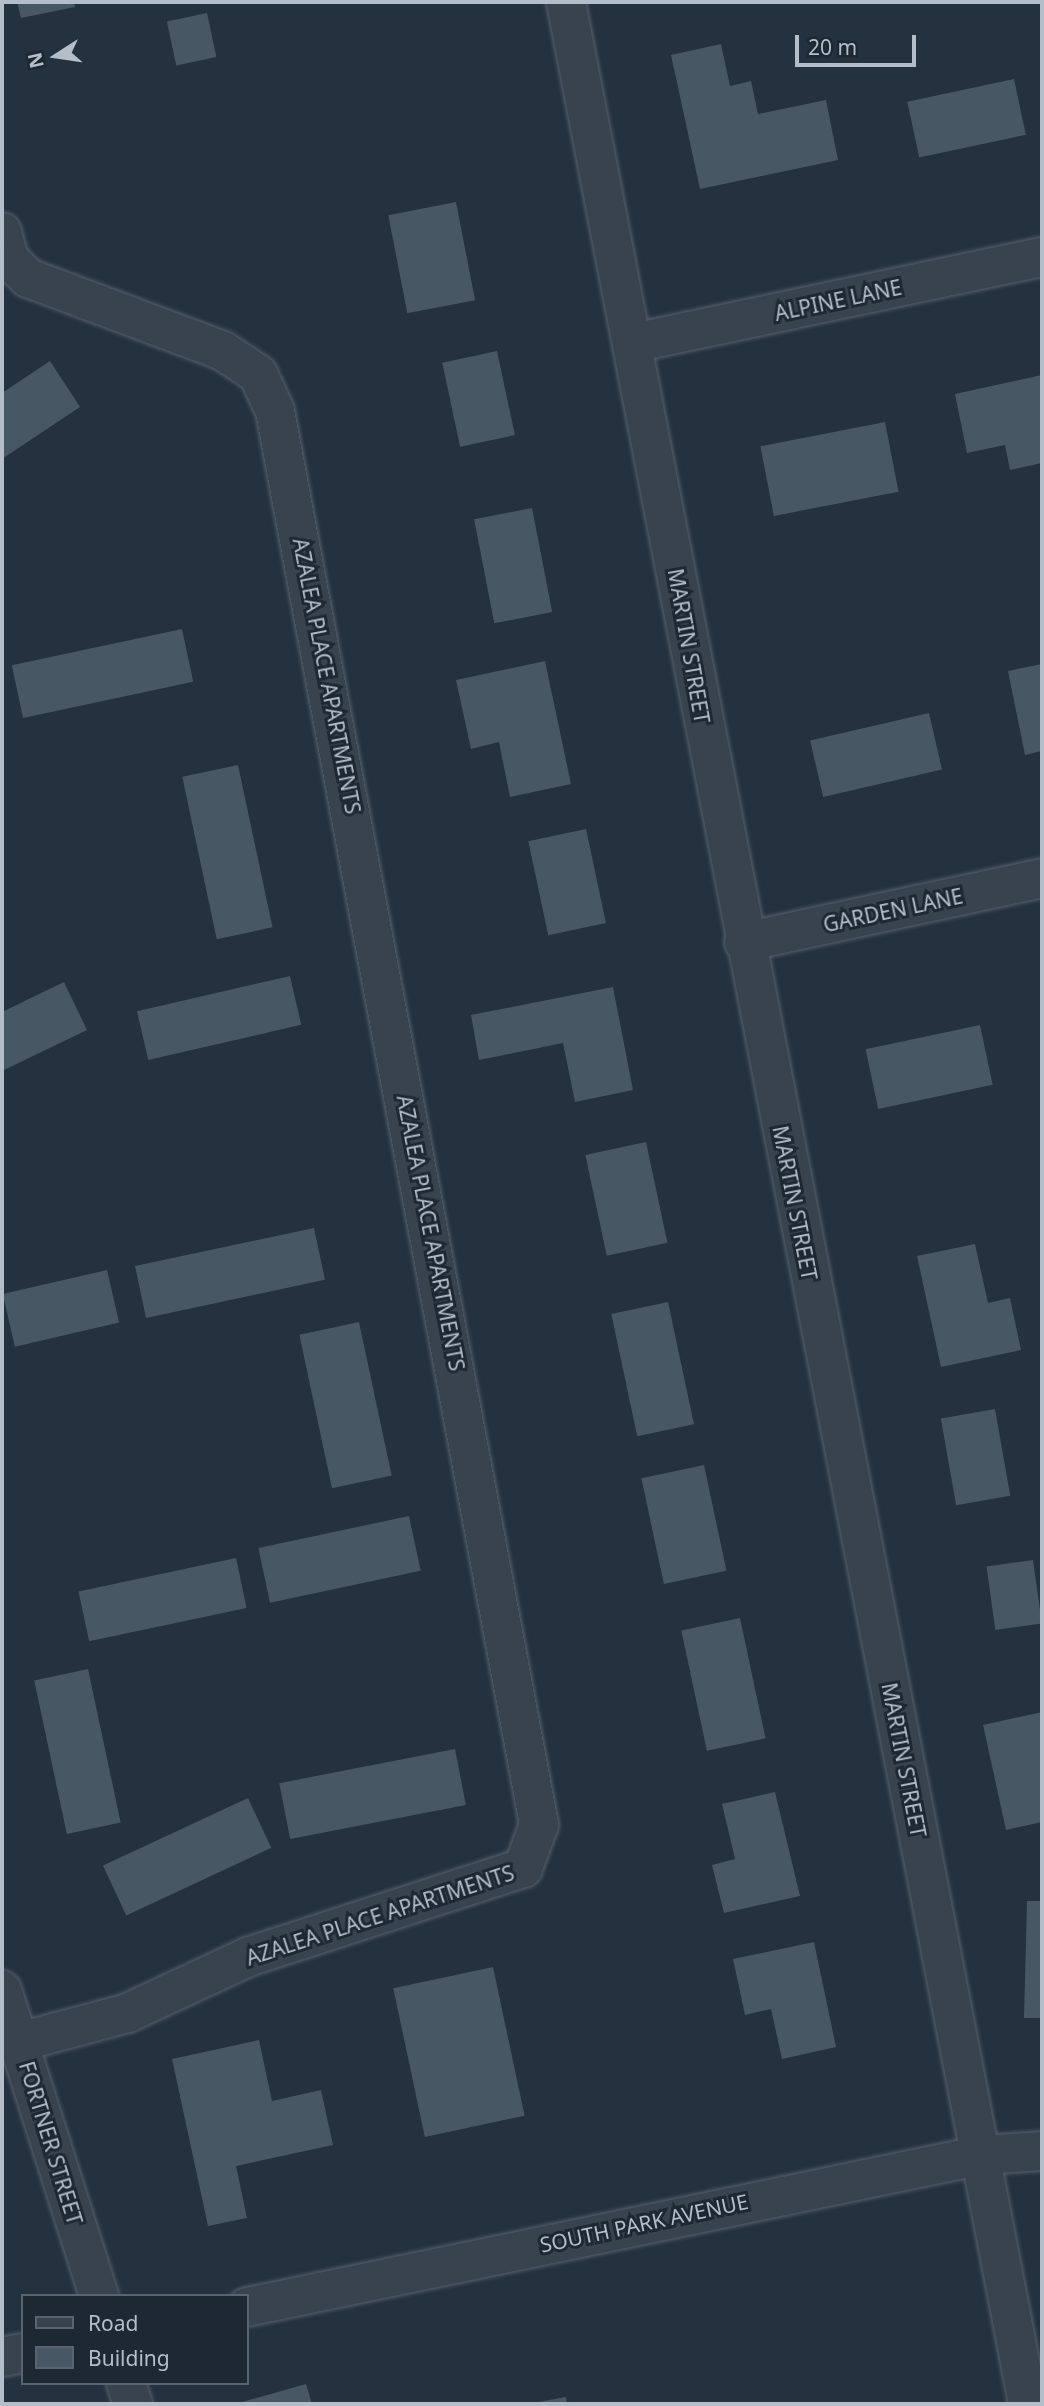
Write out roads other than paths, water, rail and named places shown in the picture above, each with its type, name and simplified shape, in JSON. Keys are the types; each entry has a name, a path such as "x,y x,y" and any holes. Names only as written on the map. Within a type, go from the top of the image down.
{"street":[{"name":"MARTIN STREET","path":"566,2 633,343 744,942 982,2155 1028,2404"},
{"name":"AZALEA PLACE APARTMENTS","path":"2,233 9,259 28,278 223,351 258,374 275,411 539,1825 523,1868 250,1956 128,2013 19,2042"},
{"name":"ALPINE LANE","path":"633,343 1042,257"},
{"name":"GARDEN LANE","path":"744,942 1042,878"},
{"name":"FORTNER STREET","path":"2,1990 98,2294"},
{"name":"SOUTH PARK AVENUE","path":"248,2307 982,2155 1042,2151"},
{"path":"2,2357 21,2353"},
{"path":"127,2385 132,2404"}]}
